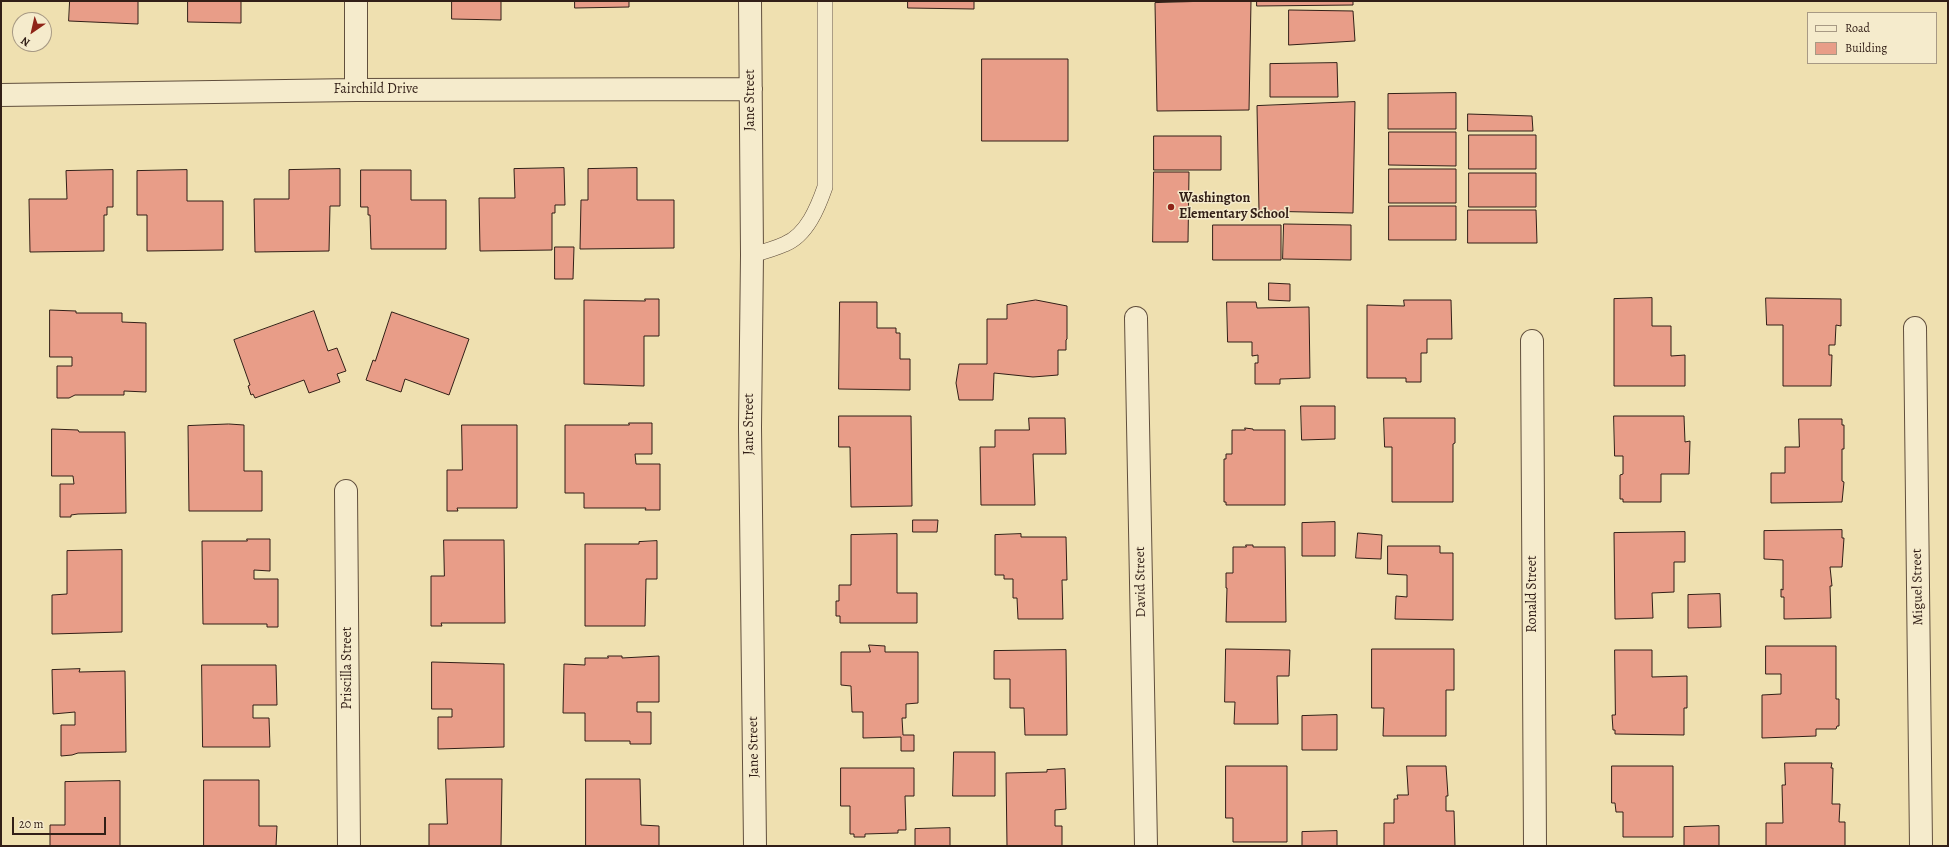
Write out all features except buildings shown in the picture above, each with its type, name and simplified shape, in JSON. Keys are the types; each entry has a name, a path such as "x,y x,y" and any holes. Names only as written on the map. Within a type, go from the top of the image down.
{"street":[{"path":"356,1 356,90"},
{"name":"Jane Street","path":"750,1 752,255 750,427 755,846"},
{"name":"Fairchild Drive","path":"1,95 356,90 751,89"},
{"name":"David Street","path":"1136,318 1146,846"},
{"name":"Miguel Street","path":"1914,328 1921,846"},
{"name":"Ronald Street","path":"1532,341 1535,846"},
{"name":"Priscilla Street","path":"346,491 349,846"}],"lane":[{"path":"752,255 786,244 804,228 816,212 825,186 825,1"}],"place":[{"name":"Washington Elementary School","path":"1171,207"}]}
